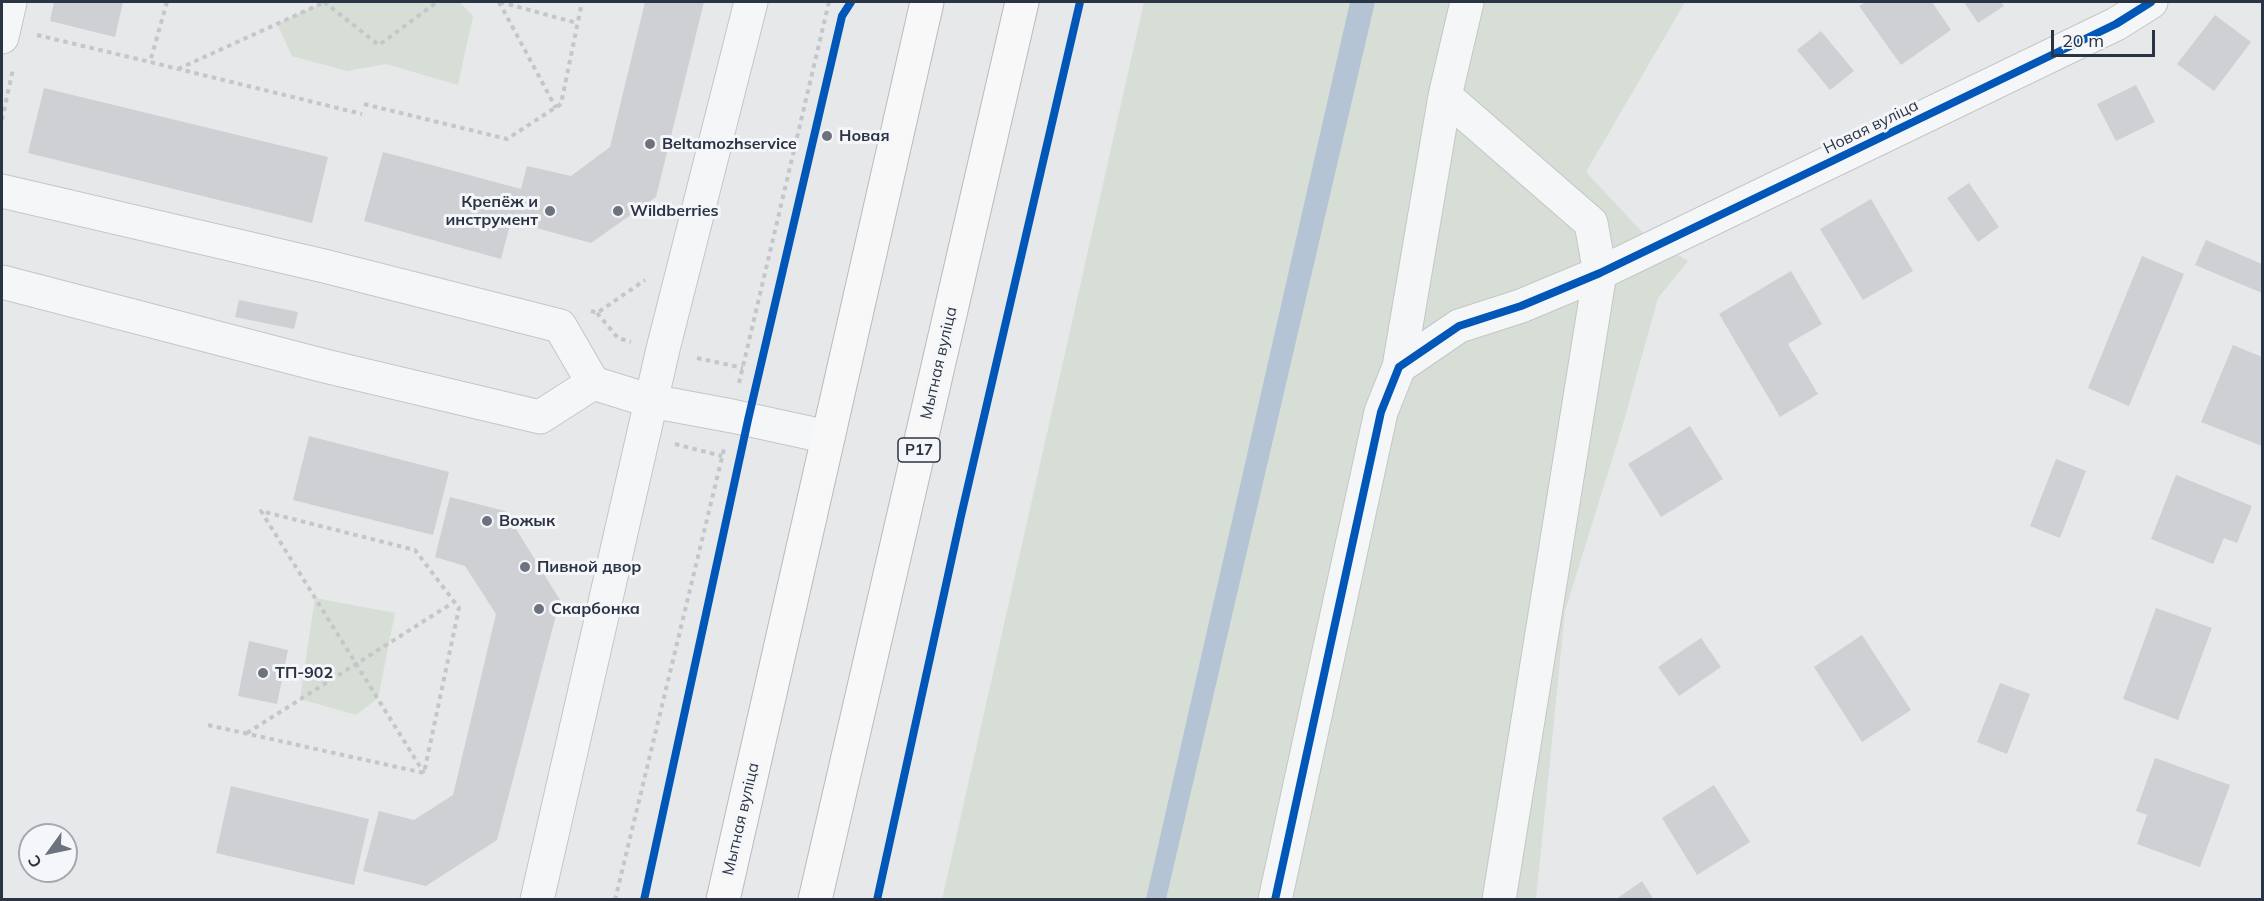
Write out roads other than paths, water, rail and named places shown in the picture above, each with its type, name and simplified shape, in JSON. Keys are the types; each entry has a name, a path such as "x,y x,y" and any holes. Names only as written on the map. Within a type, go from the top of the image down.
{"highway":[{"name":"Мытная вуліца","path":"723,900 927,2"},
{"name":"Мытная вуліца","path":"815,900 1022,2"}],"street":[{"path":"537,900 651,401 751,2"},
{"path":"1275,900 1381,412 1399,367 1445,96 1467,2"},
{"name":"Новая вуліца","path":"1399,367 1459,326 1521,306 1600,273 2116,24 2151,2"},
{"path":"1445,96 1591,223 1600,273 1499,900"},
{"path":"2,191 324,266 560,326 593,383 651,401 828,437"},
{"path":"2,282 325,366 540,417 593,383"}],"water":[{"path":"1350,2 1375,2 1166,899 1146,899"}],"place":[{"name":"Новая","path":"827,136"},
{"name":"Beltamozhservice","path":"650,144"},
{"name":"Крепёж и инструмент","path":"550,211"},
{"name":"Wildberries","path":"618,211"},
{"name":"Вожык","path":"487,521"},
{"name":"Пивной двор","path":"525,567"},
{"name":"Скарбонка","path":"539,609"},
{"name":"ТП-902","path":"263,673"}]}
